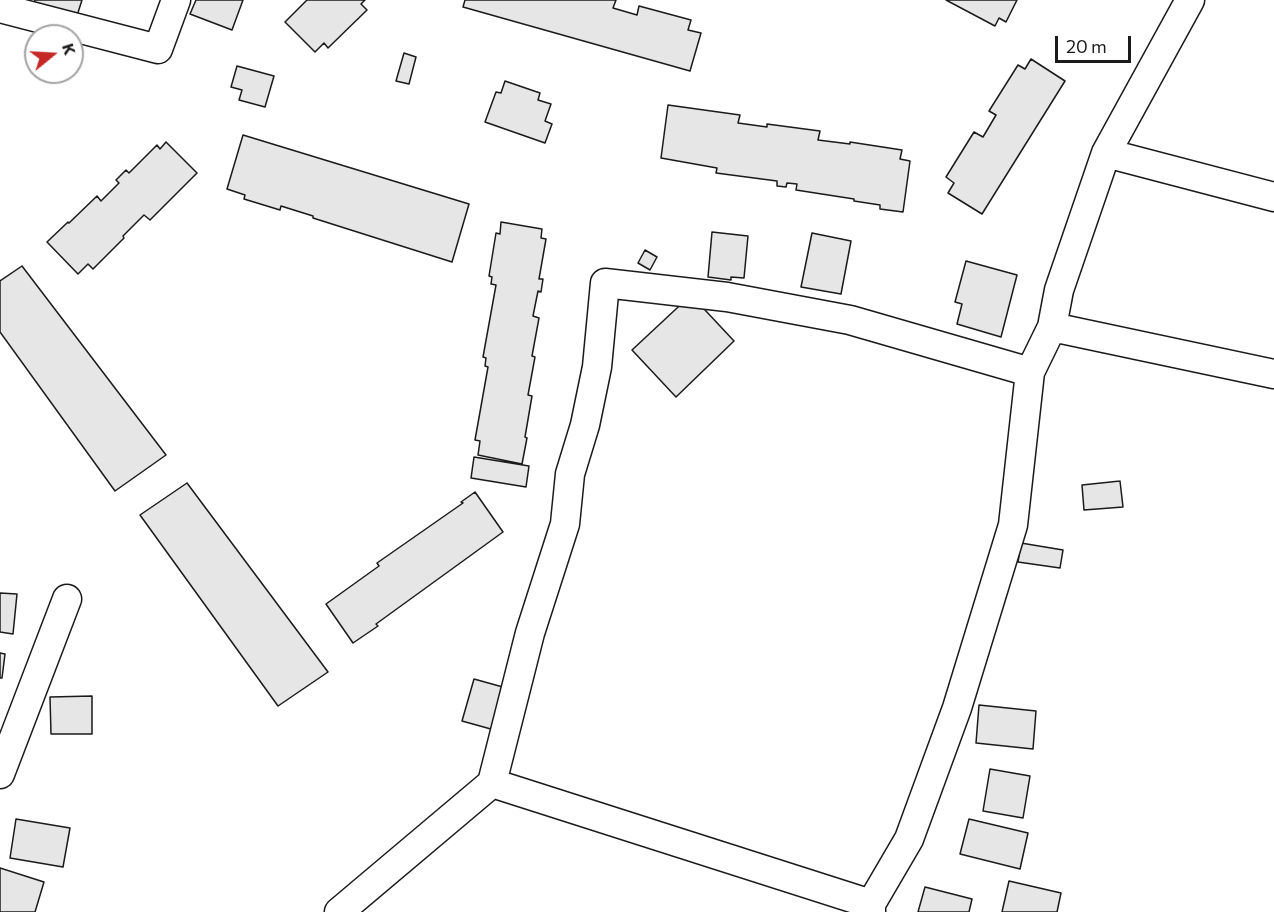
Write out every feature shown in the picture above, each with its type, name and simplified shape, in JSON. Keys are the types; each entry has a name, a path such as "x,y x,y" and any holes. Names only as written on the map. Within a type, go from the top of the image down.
{"street":[{"path":"0,8 158,49 177,0"},
{"path":"492,783 871,908 909,838 957,708 1013,525 1030,372 1052,327 1059,290 1106,153 1190,0"},
{"path":"1106,153 1274,197"},
{"path":"339,912 492,783 530,633 565,524 570,474 585,425 597,367 605,283 727,297 850,320 1030,372"},
{"path":"1052,327 1274,374"},
{"path":"0,774 67,599"}],"building":[{"path":"35,0 82,0 75,22 32,8"},
{"path":"196,0 243,0 232,30 190,14"},
{"path":"307,0 365,0 361,4 367,10 328,48 324,43 315,52 285,22"},
{"path":"465,0 616,0 613,8 637,15 639,6 691,20 688,30 701,33 690,71 463,7"},
{"path":"946,0 1017,0 1006,22 999,18 995,26"},
{"path":"404,53 416,57 409,84 396,81"},
{"path":"1031,59 1065,81 982,214 948,193 954,183 946,177 974,132 983,137 996,115 989,111 1018,65 1025,69"},
{"path":"237,66 274,76 265,107 239,100 242,90 231,87"},
{"path":"505,81 540,93 538,100 551,104 545,121 552,124 545,143 485,122 496,92 501,93"},
{"path":"668,105 740,115 738,123 767,127 767,124 820,131 818,140 902,150 900,159 910,161 903,212 880,209 880,205 854,201 854,199 796,190 797,184 787,183 786,187 777,186 777,181 716,173 717,168 661,158"},
{"path":"243,135 469,204 452,262 281,206 280,210 244,199 245,195 227,189"},
{"path":"166,142 197,173 150,220 144,215 93,269 88,264 78,274 47,242 97,196 101,201 119,183 116,180 126,170 129,173 157,145 160,149"},
{"path":"501,222 542,229 541,238 546,239 539,279 543,279 541,292 538,291 533,316 539,318 532,356 535,357 528,395 532,396 522,464 478,455 480,441 475,440 488,367 485,366 486,358 483,357 496,285 491,284 492,277 489,276 496,233 500,234"},
{"path":"712,232 748,236 744,278 731,277 731,280 708,277"},
{"path":"812,233 851,241 841,294 801,287"},
{"path":"645,250 657,257 650,270 638,263"},
{"path":"966,261 1017,275 1001,337 957,324 962,304 955,302"},
{"path":"22,266 166,455 115,491 0,332 0,281"},
{"path":"691,295 734,341 676,397 632,350"},
{"path":"474,457 529,466 526,487 471,478"},
{"path":"1120,481 1123,507 1084,510 1082,485"},
{"path":"187,483 328,672 278,706 140,515"},
{"path":"475,492 503,532 353,643 326,604 379,566 377,563 463,503 461,502"},
{"path":"1021,543 1063,550 1060,568 1018,562"},
{"path":"0,593 17,594 13,634 0,632"},
{"path":"0,653 5,654 2,678 0,678"},
{"path":"474,679 510,689 498,731 462,721"},
{"path":"92,696 92,734 51,734 50,697"},
{"path":"979,705 1036,711 1033,749 976,743"},
{"path":"990,769 1030,776 1023,818 983,811"},
{"path":"16,819 70,828 63,867 10,858"},
{"path":"969,819 1028,833 1020,869 960,854"},
{"path":"0,868 44,882 35,912 0,912"},
{"path":"1009,881 1061,893 1057,912 1002,912"},
{"path":"925,887 972,899 969,912 918,912"}]}
